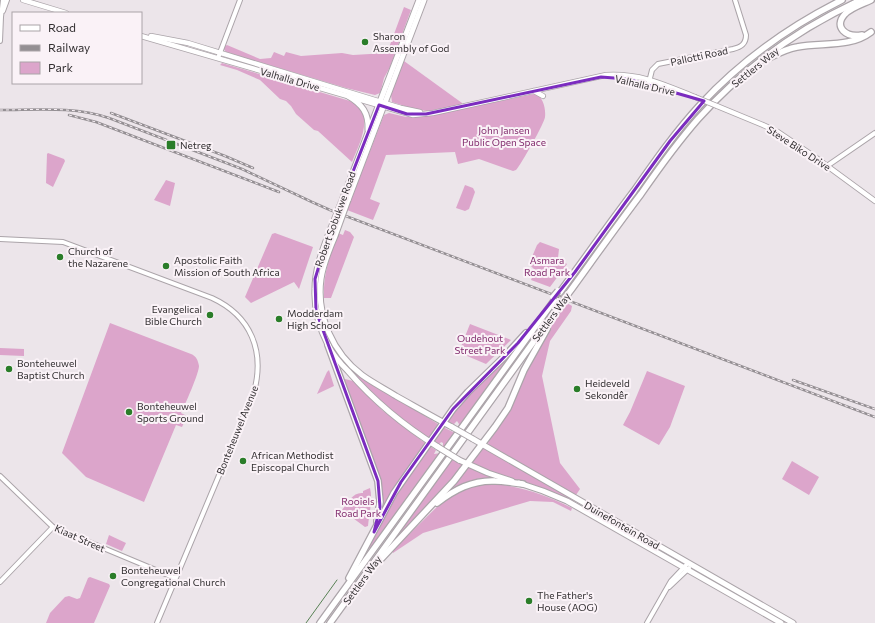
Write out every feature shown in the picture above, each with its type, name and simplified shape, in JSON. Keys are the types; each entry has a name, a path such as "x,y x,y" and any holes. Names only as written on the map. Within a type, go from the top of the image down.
{"highway":[{"name":"Settlers Way","path":"320,623 559,291 575,272 667,145 701,104 758,52 794,27 841,0"},
{"name":"Settlers Way","path":"330,623 680,141 717,99 749,70 816,23 861,0"},
{"path":"871,0 848,12 842,18 841,24 844,32 851,36 858,36 873,30"},
{"path":"717,99 762,62 778,54 796,47 847,42 863,37 873,30"},
{"path":"340,596 394,493 443,422 463,397 518,343 554,298"},
{"path":"360,583 454,481 508,408 527,365 545,331 557,314 562,302"},
{"path":"328,345 378,481 380,490 380,507 374,532"},
{"path":"427,511 449,494 475,483 493,481 523,484"}],"main road":[{"path":"23,0 63,12"},
{"name":"Robert Sobukwe Road","path":"419,0 382,104 368,135 345,199 335,236 323,269 320,290 324,319 332,340 347,361 362,375 411,405 452,427"},
{"name":"Robert Sobukwe Road","path":"424,0 345,199 329,233 317,267 315,289 316,311 321,330 328,345 338,360 367,392 390,413 438,447"},
{"name":"Valhalla Drive","path":"142,35 219,56 382,104"},
{"name":"Valhalla Drive","path":"219,56 348,96 417,112 440,111 601,77 621,77 649,82 690,95 717,106"},
{"path":"534,91 543,96"},
{"path":"348,96 360,104 365,112 368,122 368,135"},
{"name":"Steve Biko Drive","path":"717,106 770,128 828,166 875,201"},
{"name":"Duinefontein Road","path":"452,427 688,566 781,623"},
{"name":"Duinefontein Road","path":"438,447 467,464 493,475 550,494 567,502 793,623"}],"street":[{"path":"0,41 3,0"},
{"path":"1,17 7,0"},
{"path":"219,56 240,0"},
{"name":"Pallotti Road","path":"649,82 652,70 656,65 733,49 742,45 746,35 735,0"},
{"path":"828,166 875,133"},
{"name":"Bonteheuwel Avenue","path":"0,240 59,241 73,245 220,301 238,315 251,333 257,350 259,364 258,378 254,392 156,623"},
{"name":"Kiaat Street","path":"0,476 53,527 175,578"},
{"path":"46,534 48,528 47,522"},
{"path":"0,582 53,527"},
{"path":"646,623 672,579 688,566"}],"highlighted area":[{"path":"601,77 627,79 704,101 670,141 575,272 518,343 453,409 401,482 374,532 380,507 378,481 316,311 315,279 329,233 379,105 407,114 426,114"}],"green space":[{"path":"404,7 411,10 390,67 384,78 380,93 375,95 346,88 226,52 223,48 227,45 260,59 271,58 274,52 284,56 286,52 301,56 342,53 353,55 387,53"},
{"path":"404,61 462,103 462,105 427,111 414,109 392,102 391,95"},
{"path":"222,63 350,101 358,106 362,112 364,128 359,146 352,162 318,131 314,130 296,114 286,101 280,99 260,80 237,70 220,65"},
{"name":"John Jansen Public Open Space","path":"534,94 542,100 545,110 545,117 532,144 516,170 513,171 479,159 458,164 455,152 386,155 370,199 380,203 373,220 347,210 384,115 389,113 406,117 421,117"},
{"path":"48,153 64,159 65,161 53,187 46,183"},
{"path":"166,180 175,183 170,206 154,200"},
{"path":"465,185 473,188 475,192 469,209 465,211 456,208"},
{"path":"345,230 350,232 354,237 331,298 324,298 326,273 330,257 338,233 343,235"},
{"path":"275,233 313,247 299,289 294,282 251,303 245,297 272,234"},
{"name":"Asmara Road Park","path":"540,242 559,249 558,258 567,264 550,287 531,280 535,270 529,264 537,245"},
{"path":"567,303 572,306 571,311 550,341 542,376 560,463 580,489 576,495 489,445 488,443 548,330"},
{"name":"Bonteheuwel Sports Ground","path":"110,323 191,354 196,358 199,366 181,413 187,416 182,427 176,425 144,502 86,477 62,453"},
{"name":"Oudehout Street Park","path":"470,324 511,340 486,364 460,353 460,349"},
{"path":"333,344 340,354 381,389 438,424 429,439 401,419 375,397 351,372 331,345"},
{"path":"0,348 24,349 24,356 0,355"},
{"path":"508,356 509,357 458,428 459,424 457,421 453,425 447,421 467,396"},
{"path":"329,370 334,386 317,394 327,372"},
{"path":"647,371 685,386 670,427 659,445 623,425"},
{"path":"344,379 353,381 382,410 425,443 404,473 385,505 382,504 382,495"},
{"path":"443,427 455,433 443,449 443,443 441,442 438,446 434,440"},
{"path":"430,446 436,450 434,454 441,453 371,549 368,547 396,493"},
{"path":"485,448 573,500 572,502 531,485 497,475 472,464 481,449"},
{"path":"452,459 461,464 462,467 396,539 394,538"},
{"path":"792,461 819,477 809,495 782,479"},
{"path":"468,467 493,478 446,494"},
{"path":"486,483 520,488 552,498 572,508 571,511 553,502 530,501 423,533 393,553 392,551 444,500 467,487"},
{"name":"Rooiels Road Park","path":"370,488 371,497 368,526 365,527 342,510 356,494 363,493 363,491"},
{"path":"109,535 126,543 122,551 106,544"},
{"path":"90,577 109,584 110,586 94,623 46,623 50,613 65,597 69,596 77,599 80,598 88,578"}],"waterway":[{"path":"306,623 337,580"}],"railway":[{"path":"0,110 69,110 96,114 109,118 242,169 330,210 875,417"},
{"path":"111,113 253,168"},
{"path":"69,115 96,122 279,192"},
{"path":"793,380 875,409"}],"place":[{"name":"Sharon Assembly of God","path":"365,42"},
{"name":"Netreg","path":"171,145"},
{"name":"Church of the Nazarene","path":"60,257"},
{"name":"Apostolic Faith Mission of South Africa","path":"166,266"},
{"name":"Evangelical Bible Church","path":"210,315"},
{"name":"Modderdam High School","path":"279,319"},
{"name":"Bonteheuwel Baptist Church","path":"9,369"},
{"name":"Heideveld Sekondêr","path":"577,389"},
{"name":"Bonteheuwel Sports Ground","path":"129,412"},
{"name":"African Methodist Episcopal Church","path":"243,461"},
{"name":"Bonteheuwel Congregational Church","path":"113,576"},
{"name":"The Father's House (AOG)","path":"529,601"}]}
